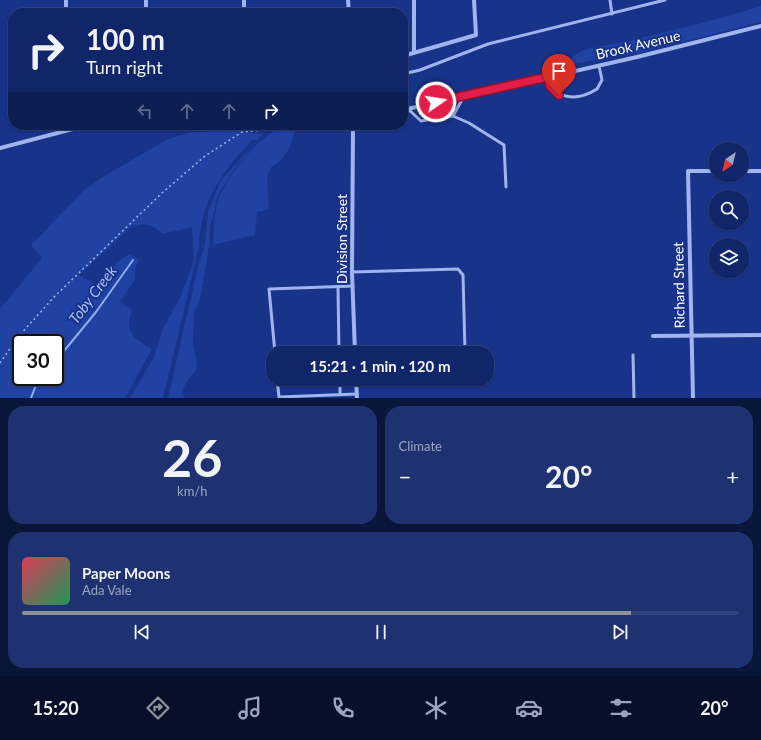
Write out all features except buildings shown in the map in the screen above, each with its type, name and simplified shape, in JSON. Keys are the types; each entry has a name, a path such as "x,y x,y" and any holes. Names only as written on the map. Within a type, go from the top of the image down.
{"street":[{"path":"414,0 414,53"},
{"path":"408,55 476,35 474,0"},
{"name":"Brook Avenue","path":"408,109 599,66 761,26"},
{"path":"0,148 59,130"},
{"name":"Division Street","path":"353,130 352,272 355,346"},
{"name":"Richard Street","path":"693,398 688,171 709,171"},
{"path":"749,171 761,171"},
{"path":"653,336 761,335"},
{"path":"356,386 357,396"}],"lane":[{"path":"610,0 612,14"},
{"path":"408,73 420,70 488,44 665,0"},
{"path":"547,77 550,86 559,95 573,96 597,89 602,80 599,66"},
{"path":"453,116 464,96"},
{"path":"408,109 421,121 453,116 469,123 504,145 506,187"},
{"path":"352,272 458,269 463,275 465,346"},
{"path":"274,346 269,289 353,286"},
{"path":"338,287 340,346"},
{"path":"632,355 634,398"},
{"path":"277,386 278,397 340,395 357,396"},
{"path":"340,386 340,395"}],"path":[{"path":"0,363 18,337 55,296 162,193 205,156 242,132 263,130"}],"shaded area":[{"path":"761,6 761,22 639,53 573,64 572,58 581,51 713,20"},
{"path":"276,130 295,130 289,149 280,161 271,167 267,178 269,209 257,212 255,235 213,245 217,206 224,187 241,162 254,147"},
{"path":"236,131 263,134 232,172 218,195 210,228 210,241 200,300 194,312 193,342 197,363 196,370 187,381 182,391 185,398 168,398 199,262 205,245 208,211 221,180 257,141 253,139 232,163 215,188 208,201 200,231 199,247 163,398 130,398 154,357 163,329 181,295 190,272 194,259 192,227 163,234 152,226 140,224 131,227 79,275 99,287 117,262 130,254 139,260 135,269 135,279 120,302 132,310 129,324 132,334 140,342 152,349 125,398 0,398 0,309 42,258 31,245 84,190 106,175 168,139 193,132"}],"waterway":[{"name":"Toby Creek","path":"64,351 96,312 133,260"},
{"name":"Toby Creek","path":"31,398 36,386"}],"route":[{"path":"436,102 547,77 550,86 559,95"}]}
